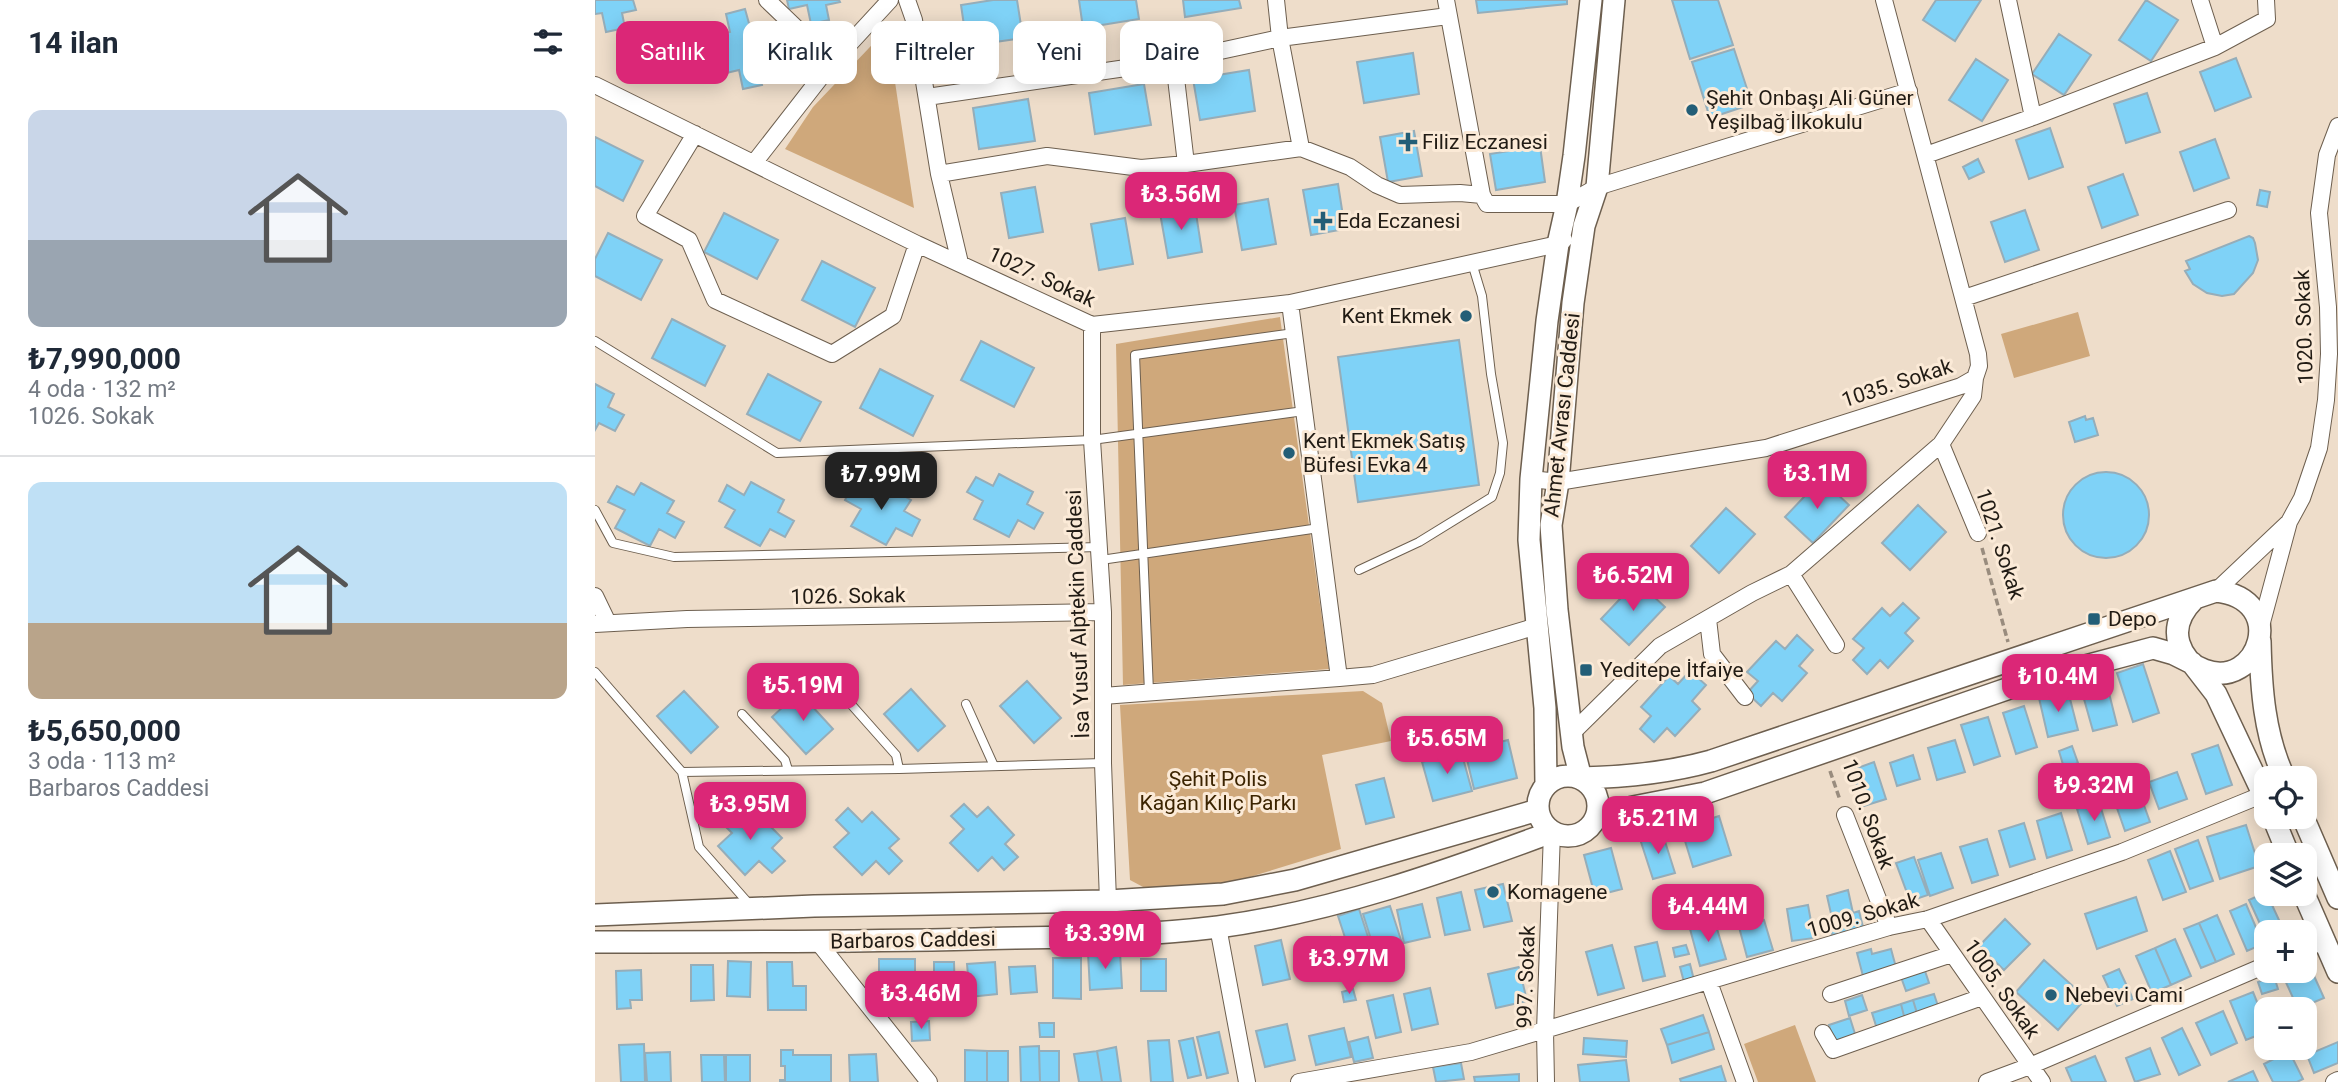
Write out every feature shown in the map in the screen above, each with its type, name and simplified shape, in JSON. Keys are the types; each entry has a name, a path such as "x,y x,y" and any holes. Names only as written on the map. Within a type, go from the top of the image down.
{"main road":[{"name":"Ahmet Avrası Caddesi","path":"1546,785 1545,708 1529,540 1531,479 1547,321 1558,244 1567,204 1591,0"},
{"name":"Ahmet Avrası Caddesi","path":"1581,778 1573,747 1557,610 1551,525 1558,482 1573,303 1584,226 1597,187 1614,0"},
{"path":"1581,778 1595,791 1599,810 1596,819 1582,833 1562,836 1552,832 1545,826 1538,810 1541,793 1546,785 1562,776 1629,777 1674,771 1699,764 2216,591 2230,593 2248,604 2259,622 2261,679 2269,734 2278,766"},
{"path":"2194,599 2181,616 2178,636 2185,655 2216,694 2254,774"},
{"path":"1596,819 1633,807 1705,793 2033,680 2142,650 2153,648 2174,654 2212,673 2234,670 2252,656 2260,631"},
{"name":"Barbaros Caddesi","path":"595,915 753,908 1108,901 1223,894 1295,880 1538,810"},
{"path":"2308,829 2338,898"},
{"name":"Barbaros Caddesi","path":"595,942 818,942 1107,936 1218,927 1341,901 1469,863 1552,832"},
{"path":"2317,948 2338,972"}],"street":[{"path":"767,0 789,21"},
{"path":"857,36 890,0"},
{"path":"907,0 914,20 939,174 960,263"},
{"path":"1276,0 1280,38 1301,148"},
{"name":"1035. Sokak","path":"1531,479 1558,482 1766,448 1961,386 1975,378 1979,366 1977,354 1884,0"},
{"path":"2008,0 2033,117"},
{"path":"2200,0 2215,47"},
{"path":"1926,155 2215,47 2267,19 2266,0"},
{"path":"1223,50 1447,8 1482,195 1487,204 1567,204 1597,187 1909,91"},
{"path":"927,97 1120,69"},
{"path":"754,163 815,84"},
{"path":"1177,84 1186,164"},
{"name":"1027. Sokak","path":"595,85 917,244 1092,325 1290,303 1558,244 1584,226"},
{"name":"1020. Sokak","path":"2260,631 2289,522 2302,498 2319,448 2326,400 2328,307 2319,213 2327,155 2338,126"},
{"path":"695,134 645,216 689,240 715,300 832,354 893,316 917,244"},
{"path":"939,174 1047,156 1141,168 1301,148 1350,167 1377,185 1400,195 1482,195"},
{"path":"1963,298 2228,210"},
{"path":"1290,303 1339,678"},
{"name":"İsa Yusuf Alptekin Caddesi","path":"1092,325 1092,440 1103,612 1103,763 1108,901"},
{"path":"1572,733 1660,646 1752,593 1791,574 1941,444 1973,396 1975,378"},
{"name":"1021. Sokak","path":"1941,444 1978,533"},
{"name":"1020. Sokak","path":"2216,591 2289,522"},
{"path":"1791,574 1836,645"},
{"path":"595,596 601,623"},
{"name":"1026. Sokak","path":"601,623 687,619 1103,612"},
{"path":"1708,619 1712,654 1745,697"},
{"path":"1103,696 1373,674 1537,626"},
{"name":"1009. Sokak","path":"1299,1082 1350,1078 1471,1052 1889,927 1928,919 2122,852 2254,801"},
{"name":"1010. Sokak","path":"1845,815 1889,927"},
{"name":"997. Sokak","path":"1546,1082 1545,1031 1552,832"},
{"name":"1005. Sokak","path":"1928,919 2042,1082"},
{"path":"1218,927 1247,1082"},
{"path":"818,942 929,1082"},
{"path":"1831,993 1952,954"},
{"path":"1987,1082 2254,970"},
{"path":"1709,982 1745,1082"},
{"path":"1823,1033 1833,1050 1982,998"}],"lane":[{"path":"1359,570 1419,542 1492,497 1500,473 1503,443 1490,374 1482,296 1472,263"},
{"path":"1149,692 1135,355 1294,334"},
{"path":"595,341 777,453 1092,440 1304,411"},
{"path":"595,510 613,543 674,557 1142,556 1319,528"},
{"path":"595,672 682,772 699,847 753,908"},
{"path":"849,702 896,755 898,769"},
{"path":"966,704 994,766"},
{"path":"742,714 785,760 788,770"},
{"path":"682,772 1103,763"}],"path":[{"name":"1021. Sokak","path":"1978,533 2012,659"},
{"name":"1010. Sokak","path":"1824,754 1845,815"}],"green space":[{"path":"871,46 871,84 895,84 914,208 785,149 813,107 835,84 857,84 857,61"},
{"path":"2078,312 2090,356 2014,378 2001,334"},
{"path":"1280,317 1329,669 1123,685 1116,344"},
{"name":"Şehit Polis Kağan Kılıç Parkı","path":"1363,691 1382,703 1391,741 1322,755 1341,849 1227,884 1145,888 1130,880 1120,705"},
{"path":"1795,1025 1816,1082 1758,1082 1744,1044"}],"building":[{"path":"595,0 633,0 636,10 622,13 624,21 616,21 616,30 606,32 602,13 595,14"},
{"path":"787,0 840,2 826,5 829,20 824,21 810,21 807,5 789,9"},
{"path":"993,0 1017,0 1020,21 1013,21 1013,39 999,41 999,21 963,21 961,5"},
{"path":"1079,0 1136,0 1139,19 1106,24 1106,21 1082,21"},
{"path":"1183,0 1239,0 1241,8 1185,17"},
{"path":"1476,0 1567,0 1567,4 1478,13"},
{"path":"1672,0 1718,0 1733,45 1690,59"},
{"path":"1936,0 1981,0 1955,41 1923,20"},
{"path":"2146,0 2178,20 2151,61 2119,40"},
{"path":"745,9 748,21 743,21 743,84 762,85 743,89 739,70 729,72 730,32 726,14"},
{"path":"2059,34 2091,55 2064,95 2032,74"},
{"path":"1734,49 1752,104 1710,118 1692,62"},
{"path":"1413,53 1419,94 1364,103 1357,62"},
{"path":"2236,58 2251,97 2215,111 2200,72"},
{"path":"1976,59 2008,80 1982,121 1949,100"},
{"path":"1249,70 1255,111 1200,120 1194,84 1223,84 1223,74"},
{"path":"1144,84 1151,125 1095,134 1089,93"},
{"path":"2147,93 2160,132 2126,143 2114,104"},
{"path":"1028,99 1035,141 979,149 973,108"},
{"path":"2050,128 2063,167 2029,179 2016,140"},
{"path":"1414,131 1422,176 1388,182 1380,137"},
{"path":"595,137 643,161 623,201 595,186"},
{"path":"2215,139 2229,178 2194,191 2180,152"},
{"path":"1540,146 1545,182 1496,190 1490,154"},
{"path":"1978,159 1984,172 1969,179 1963,167"},
{"path":"2123,174 2138,215 2102,228 2088,187"},
{"path":"1338,184 1345,229 1311,235 1303,190"},
{"path":"1035,187 1043,232 1009,238 1001,193"},
{"path":"2260,190 2270,192 2267,207 2257,205"},
{"path":"1268,199 1276,244 1242,250 1234,205"},
{"path":"1195,207 1202,252 1168,258 1160,213"},
{"path":"2025,210 2039,250 2005,262 1991,222"},
{"path":"724,213 778,240 757,279 704,252"},
{"path":"1125,218 1133,264 1099,270 1091,224"},
{"path":"608,233 662,260 641,300 595,276 595,259"},
{"path":"2249,236 2255,243 2258,260 2253,273 2234,294 2222,296 2207,293 2193,284 2185,271 2190,269 2186,261"},
{"path":"822,261 875,288 855,327 802,300"},
{"path":"672,319 725,346 705,386 652,358"},
{"path":"1459,340 1479,485 1358,502 1338,357"},
{"path":"981,341 1034,368 1014,407 961,380"},
{"path":"880,369 933,396 913,436 860,408"},
{"path":"768,374 821,402 800,441 747,414"},
{"path":"595,384 614,394 608,407 624,415 615,431 599,423 595,430"},
{"path":"2085,416 2086,420 2093,418 2098,435 2075,442 2069,422"},
{"path":"2098,472 2114,472 2137,484 2146,498 2149,515 2146,532 2137,546 2114,558 2098,558 2082,551 2070,539 2063,523 2063,507 2070,491 2082,479"},
{"path":"999,474 1033,492 1027,504 1043,513 1034,529 1018,520 1009,537 974,519 983,501 967,492 976,477 993,486"},
{"path":"1821,479 1849,505 1813,543 1785,517"},
{"path":"877,481 911,500 904,511 920,520 912,536 896,528 886,545 851,526 861,509 845,500 853,484 870,494"},
{"path":"751,482 784,500 778,512 794,521 785,537 770,529 760,546 725,527 735,510 719,501 727,485 744,495"},
{"path":"641,483 674,501 667,513 684,522 675,538 659,529 650,546 615,528 625,510 608,502 617,486 634,495"},
{"path":"1918,505 1946,532 1910,570 1882,543"},
{"path":"1726,508 1755,534 1719,573 1691,546"},
{"path":"1637,581 1665,607 1629,645 1601,619"},
{"path":"1903,603 1919,618 1905,633 1913,641 1888,668 1880,660 1867,674 1853,660 1864,648 1853,639 1882,608 1890,616"},
{"path":"1797,635 1813,650 1799,666 1807,673 1782,701 1773,693 1761,706 1747,693 1758,681 1747,672 1776,641 1785,649"},
{"path":"2143,664 2159,713 2133,722 2117,673"},
{"path":"1690,671 1706,685 1692,701 1700,709 1675,736 1667,728 1654,742 1640,729 1651,716 1641,707 1669,676 1678,684"},
{"path":"1027,681 1061,718 1034,743 1000,706"},
{"path":"2107,685 2117,725 2093,731 2082,692"},
{"path":"911,689 945,726 918,751 884,714"},
{"path":"684,691 718,727 691,753 657,716"},
{"path":"2068,691 2078,730 2048,737 2039,698"},
{"path":"799,692 833,729 806,754 772,717"},
{"path":"2024,706 2037,747 2016,754 2003,713"},
{"path":"1988,717 2000,756 1974,765 1961,725"},
{"path":"1508,740 1517,778 1474,789 1465,751"},
{"path":"1955,740 1965,772 1937,780 1928,748"},
{"path":"2218,745 2232,785 2206,794 2192,754"},
{"path":"2072,746 2078,763 2064,768 2059,751"},
{"path":"1461,751 1472,791 1433,801 1422,762"},
{"path":"1913,755 1920,779 1897,786 1890,763"},
{"path":"1874,762 1886,799 1864,806 1852,770"},
{"path":"2177,772 2187,799 2159,809 2149,782"},
{"path":"1384,778 1394,817 1366,824 1356,785"},
{"path":"2137,786 2150,822 2125,831 2112,794"},
{"path":"2099,802 2110,837 2088,844 2077,809"},
{"path":"964,804 977,817 988,807 1014,835 1005,844 1018,857 1004,870 992,857 978,871 950,843 964,829 951,816"},
{"path":"731,807 745,821 755,811 782,838 772,848 785,861 772,873 759,861 745,875 718,846 732,833 719,820"},
{"path":"848,808 862,822 872,812 899,839 889,848 902,861 889,874 876,861 862,875 834,847 849,833 836,820"},
{"path":"2061,813 2072,850 2047,858 2037,821"},
{"path":"1719,816 1731,855 1693,867 1681,828"},
{"path":"2024,823 2035,859 2010,867 1999,831"},
{"path":"2246,825 2254,850 2254,868 2220,879 2207,837"},
{"path":"1662,832 1675,873 1653,879 1640,839"},
{"path":"1987,839 1998,875 1972,883 1960,847"},
{"path":"2198,840 2213,881 2190,889 2175,849"},
{"path":"1611,848 1622,889 1595,896 1584,855"},
{"path":"2170,851 2186,892 2163,900 2148,860"},
{"path":"1941,853 1953,888 1930,896 1918,860"},
{"path":"1914,857 1928,895 1910,901 1896,863"},
{"path":"1503,884 1512,921 1484,927 1475,890"},
{"path":"1731,890 1733,901 1716,905 1714,894"},
{"path":"1848,890 1853,913 1859,911 1863,927 1832,935 1828,919 1832,918 1827,896"},
{"path":"1461,892 1470,930 1445,935 1437,898"},
{"path":"2136,897 2147,931 2097,949 2085,914"},
{"path":"2254,898 2254,906 2272,906 2279,920 2258,920 2249,900"},
{"path":"1422,904 1430,937 1404,943 1397,910"},
{"path":"2246,904 2254,923 2254,948 2247,951 2230,911"},
{"path":"1808,905 1814,938 1792,941 1787,909"},
{"path":"1390,906 1402,943 1375,952 1363,914"},
{"path":"1359,909 1371,946 1350,953 1338,916"},
{"path":"2217,915 2234,954 2216,962 2199,923"},
{"path":"2005,919 2030,944 2004,970 1979,946"},
{"path":"1764,920 1773,950 1747,957 1739,927"},
{"path":"1715,922 1726,959 1700,966 1690,929"},
{"path":"2199,923 2216,962 2201,968 2184,929"},
{"path":"1330,937 1336,965 1310,970 1304,942"},
{"path":"2175,939 2191,976 2171,985 2155,948"},
{"path":"1281,940 1290,979 1263,985 1255,946"},
{"path":"1657,942 1665,976 1643,981 1635,947"},
{"path":"1612,945 1624,988 1598,995 1586,952"},
{"path":"1686,945 1689,954 1675,957 1673,948"},
{"path":"2155,948 2171,985 2152,993 2136,956"},
{"path":"1871,949 1872,954 1891,949 1897,971 1864,980 1857,953"},
{"path":"1120,952 1122,988 1090,990 1088,953"},
{"path":"1053,958 1081,958 1081,999 1053,998"},
{"path":"879,959 915,959 915,986 879,986"},
{"path":"1141,959 1166,959 1166,991 1141,991"},
{"name":"Nebevi Cami","path":"2044,960 2086,998 2058,1030 2016,992"},
{"path":"728,961 751,962 750,997 727,996"},
{"path":"767,962 792,962 793,986 806,986 806,1010 768,1010"},
{"path":"934,962 954,962 955,997 934,998"},
{"path":"995,962 997,994 970,997 967,964"},
{"path":"1690,964 1694,980 1684,982 1680,967"},
{"path":"691,965 713,965 714,1000 691,1001"},
{"path":"1035,966 1037,992 1011,994 1009,967"},
{"path":"1519,967 1527,1001 1496,1008 1488,974"},
{"path":"1924,968 1929,983 1906,991 1901,977"},
{"path":"2119,969 2133,999 2117,1006 2103,976"},
{"path":"641,970 642,1000 630,1000 631,1008 617,1009 616,971"},
{"path":"2317,982 2324,998 2317,1001 2317,997 2293,997 2286,983"},
{"path":"2258,983 2276,983 2278,989 2262,994"},
{"path":"1430,988 1438,1024 1412,1030 1404,994"},
{"path":"1353,989 1356,1000 1344,1002 1342,992"},
{"path":"2253,992 2254,1037 2246,1040 2230,1001"},
{"path":"1934,994 1938,1006 1917,1013 1913,1000"},
{"path":"1393,995 1401,1032 1376,1038 1367,1001"},
{"path":"1862,995 1867,1010 1849,1016 1845,1001"},
{"path":"1913,1000 1918,1017 1905,1020 1901,1004"},
{"path":"1901,1004 1905,1020 1877,1029 1872,1013"},
{"path":"2223,1011 2237,1043 2211,1055 2196,1023"},
{"path":"1703,1015 1709,1032 1667,1045 1661,1029"},
{"path":"1850,1018 1856,1037 1834,1043 1829,1025"},
{"path":"929,1021 930,1040 912,1041 911,1022"},
{"path":"1039,1023 1054,1023 1054,1037 1040,1037"},
{"path":"1287,1024 1295,1060 1265,1067 1256,1031"},
{"path":"1344,1028 1351,1057 1316,1065 1309,1036"},
{"path":"2182,1028 2200,1065 2179,1075 2162,1038"},
{"path":"1219,1032 1228,1073 1207,1078 1197,1037"},
{"path":"1709,1032 1714,1049 1672,1063 1667,1045"},
{"path":"1368,1037 1373,1058 1354,1062 1349,1042"},
{"path":"1193,1038 1201,1075 1188,1078 1179,1041"},
{"path":"1584,1038 1627,1041 1626,1057 1583,1054"},
{"path":"1169,1040 1173,1082 1151,1082 1148,1041"},
{"path":"2338,1042 2338,1063 2314,1073 2309,1060 2317,1060 2317,1051"},
{"path":"644,1044 645,1082 621,1082 619,1045"},
{"path":"1039,1046 1040,1082 1021,1082 1020,1047"},
{"path":"1116,1047 1121,1082 1102,1082 1097,1051"},
{"path":"2150,1048 2160,1074 2135,1082 2126,1058"},
{"path":"781,1050 793,1050 793,1055 831,1055 831,1082 780,1082 785,1080 785,1066 781,1066"},
{"path":"965,1050 987,1051 987,1082 965,1082"},
{"path":"987,1051 1008,1051 1008,1082 987,1082"},
{"path":"1039,1051 1059,1051 1059,1082 1040,1082"},
{"path":"1097,1051 1102,1082 1079,1082 1074,1054"},
{"path":"670,1052 671,1082 647,1082 645,1053"},
{"path":"876,1054 878,1082 850,1082 849,1055"},
{"path":"701,1055 724,1055 725,1082 702,1082"},
{"path":"726,1055 750,1055 750,1082 726,1082"},
{"path":"2095,1056 2106,1082 2072,1082 2066,1068"},
{"path":"1626,1060 1629,1082 1580,1082 1578,1065"},
{"path":"2272,1060 2294,1060 2303,1079 2297,1082 2273,1082 2264,1064"},
{"path":"1461,1063 1464,1079 1436,1082 1433,1067"},
{"path":"1721,1066 1726,1082 1681,1082 1680,1079"},
{"path":"2253,1071 2258,1082 2228,1082"},
{"path":"1519,1074 1519,1082 1475,1082 1474,1077"}],"place":[{"name":"Şehit Onbaşı Ali Güner Yeşilbağ İlkokulu","path":"1692,110"},
{"name":"Filiz Eczanesi","path":"1408,142"},
{"name":"Eda Eczanesi","path":"1323,221"},
{"name":"Kent Ekmek","path":"1466,316"},
{"name":"Kent Ekmek Satış Büfesi Evka 4","path":"1289,453"},
{"name":"Depo","path":"2094,619"},
{"name":"Yeditepe İtfaiye","path":"1586,670"},
{"name":"Komagene","path":"1493,892"},
{"name":"Nebevi Cami","path":"2051,995"}]}
